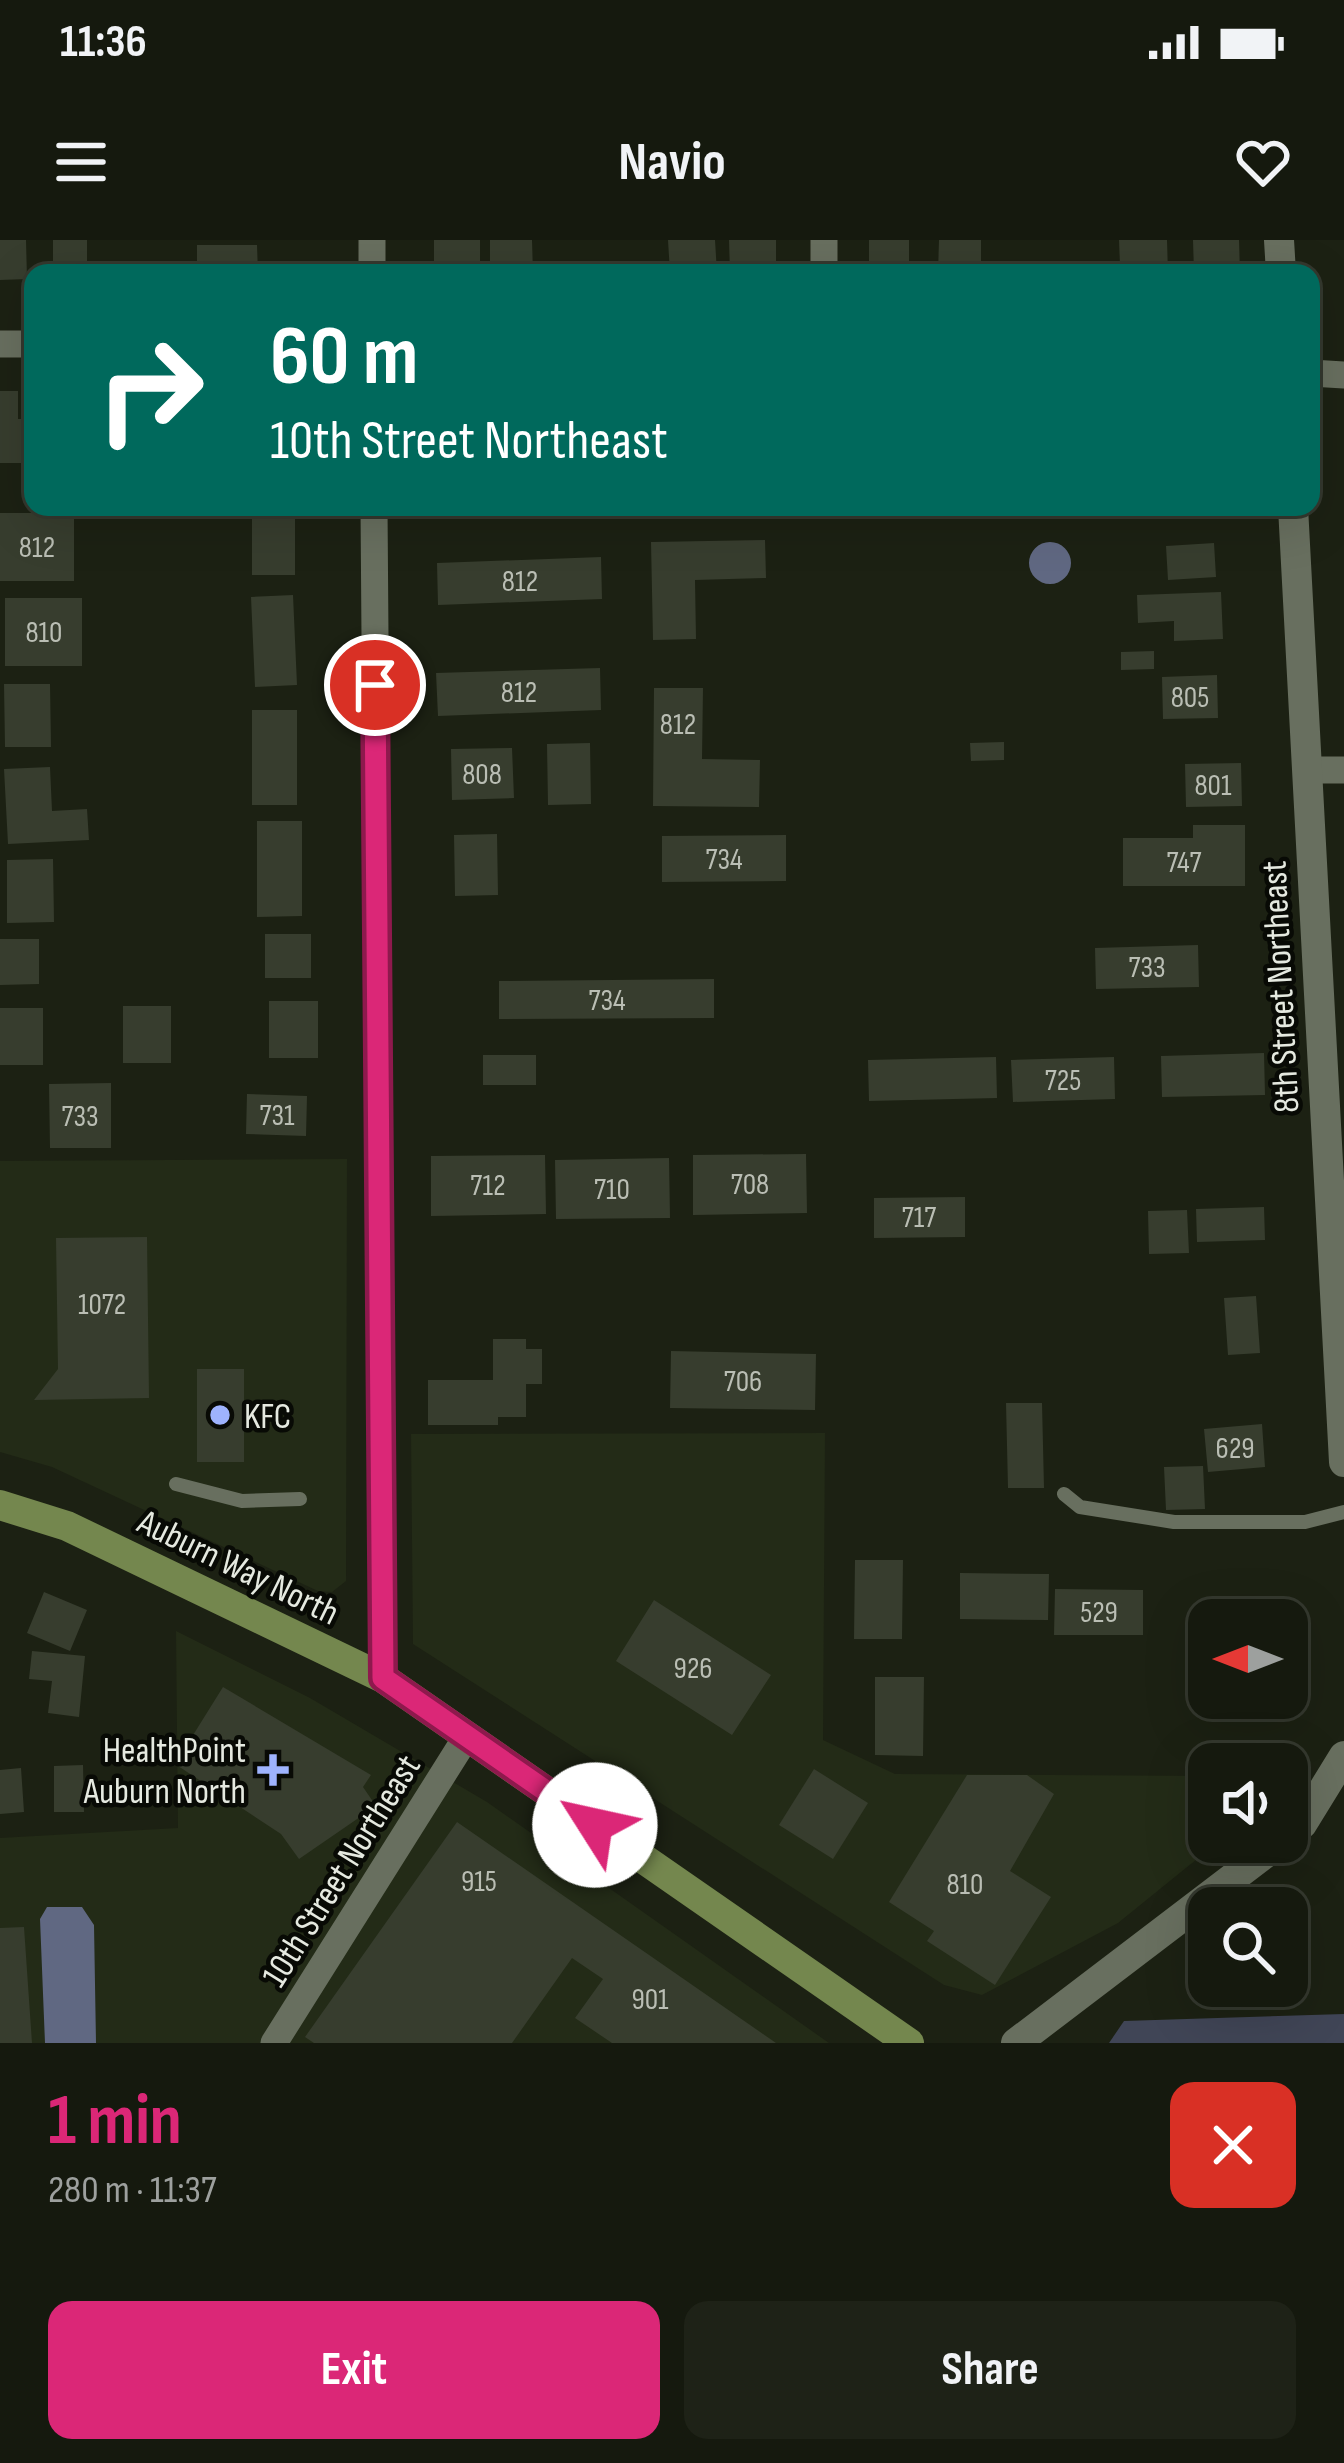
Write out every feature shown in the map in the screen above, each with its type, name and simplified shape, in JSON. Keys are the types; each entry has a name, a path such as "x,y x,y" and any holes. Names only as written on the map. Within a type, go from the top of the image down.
{"main road":[{"name":"Auburn Way North","path":"0,1505 67,1526 383,1678 909,2043"}],"street":[{"path":"374,516 383,1678"},
{"name":"8th Street Northeast","path":"1293,516 1344,1462"},
{"path":"1307,770 1344,770"},
{"name":"10th Street Northeast","path":"274,2043 466,1736"},
{"path":"1308,1814 1344,1756"},
{"path":"1016,2043 1252,1863"}],"lane":[{"path":"176,1484 242,1501 300,1499"},
{"path":"1064,1494 1080,1508 1174,1522 1305,1522 1344,1512"}],"shaded area":[{"path":"1050,542 1065,548 1071,563 1065,578 1050,584 1035,578 1029,563 1035,548"},
{"path":"347,1159 346,1581 332,1592 318,1591 52,1467 0,1452 0,1161"},
{"path":"825,1433 823,1740 895,1774 1188,1776 1188,1863 1192,1863 1118,1923 982,1995 944,1985 413,1644 411,1434"},
{"path":"176,1631 310,1698 487,1802 829,2043 0,2043 0,1838 178,1828"},
{"path":"47,1907 82,1907 94,1925 96,2043 45,2043 40,1919"},
{"path":"1344,2014 1344,2043 1109,2043 1124,2021"}],"building":[{"path":"0,240 26,240 24,279 0,280"},
{"path":"53,240 87,240 87,264 53,264"},
{"path":"434,240 480,240 480,264 434,264"},
{"path":"490,240 532,240 533,264 490,264"},
{"path":"668,240 715,240 716,264 669,264"},
{"path":"729,240 776,240 776,264 730,264"},
{"path":"869,240 909,240 909,264 869,264"},
{"path":"939,240 981,240 981,264 938,264"},
{"path":"1119,240 1167,240 1168,264 1120,264"},
{"path":"1193,240 1239,240 1240,264 1194,264"},
{"path":"197,245 257,245 258,264 197,264"},
{"path":"0,391 18,391 18,419 24,419 24,463 0,463"},
{"path":"0,513 74,516 74,581 0,581"},
{"path":"252,516 295,516 295,575 252,575"},
{"path":"765,540 766,578 695,580 696,639 653,640 651,542"},
{"path":"1214,543 1216,577 1168,580 1166,546"},
{"path":"601,557 602,599 438,605 437,563"},
{"path":"1221,592 1223,639 1174,641 1174,621 1138,623 1137,595"},
{"path":"293,595 297,685 255,687 251,597"},
{"path":"5,598 82,598 82,666 5,666"},
{"path":"1154,651 1154,669 1121,670 1121,652"},
{"path":"600,668 601,710 438,716 436,673"},
{"path":"1217,675 1218,718 1163,719 1162,677"},
{"path":"4,684 50,684 51,747 5,747"},
{"path":"654,688 703,688 702,759 760,760 759,807 653,806"},
{"path":"252,710 297,710 297,805 252,805"},
{"path":"1004,742 1004,760 971,761 970,743"},
{"path":"590,743 591,804 548,805 547,744"},
{"path":"512,748 514,798 452,800 451,749"},
{"path":"1241,763 1242,806 1186,807 1185,764"},
{"path":"50,767 52,811 87,809 89,840 8,844 4,769"},
{"path":"257,821 302,821 302,916 257,917"},
{"path":"1193,825 1245,825 1245,886 1123,886 1123,838 1193,838"},
{"path":"497,834 498,895 455,896 454,835"},
{"path":"786,835 786,881 662,882 662,836"},
{"path":"53,859 54,922 7,923 7,860"},
{"path":"265,934 311,934 311,978 265,978"},
{"path":"0,939 39,939 39,984 0,985"},
{"path":"1198,945 1199,987 1096,989 1095,948"},
{"path":"714,979 714,1018 499,1019 499,981"},
{"path":"269,1001 318,1001 318,1058 269,1058"},
{"path":"123,1006 171,1006 171,1063 123,1063"},
{"path":"0,1008 43,1008 43,1065 0,1065"},
{"path":"1264,1053 1265,1095 1162,1097 1161,1056"},
{"path":"483,1055 536,1055 536,1085 483,1085"},
{"path":"996,1057 997,1098 869,1101 868,1060"},
{"path":"1114,1057 1115,1099 1013,1102 1011,1060"},
{"path":"111,1083 111,1148 50,1148 49,1084"},
{"path":"247,1094 307,1096 306,1136 246,1134"},
{"path":"806,1154 807,1213 693,1215 693,1155"},
{"path":"545,1155 546,1214 431,1216 431,1156"},
{"path":"669,1158 670,1218 556,1219 555,1160"},
{"path":"965,1197 965,1237 874,1238 874,1198"},
{"path":"1264,1207 1265,1240 1197,1242 1196,1209"},
{"path":"1187,1210 1189,1253 1149,1254 1148,1211"},
{"path":"147,1237 149,1398 34,1400 58,1369 56,1238"},
{"path":"1256,1296 1260,1353 1228,1355 1224,1298"},
{"path":"493,1339 526,1339 526,1349 542,1349 542,1384 526,1384 526,1417 498,1417 498,1425 428,1425 428,1380 493,1380"},
{"path":"671,1351 816,1354 815,1410 670,1408"},
{"name":"KFC","path":"197,1369 244,1369 244,1462 197,1462"},
{"path":"1006,1403 1042,1403 1044,1488 1008,1488"},
{"path":"1262,1424 1265,1467 1208,1472 1204,1429"},
{"path":"1203,1466 1205,1509 1166,1510 1164,1467"},
{"path":"855,1560 903,1560 902,1639 854,1639"},
{"path":"960,1573 1049,1574 1048,1620 960,1619"},
{"path":"1055,1589 1143,1590 1143,1635 1054,1635"},
{"path":"44,1592 87,1610 70,1651 27,1633"},
{"path":"654,1600 771,1675 732,1735 616,1661"},
{"path":"32,1651 85,1656 79,1717 48,1713 52,1681 29,1679"},
{"path":"875,1677 924,1677 923,1756 875,1755"},
{"name":"HealthPoint Auburn North","path":"223,1687 371,1775 363,1787 376,1806 299,1859 281,1834 175,1764"},
{"path":"83,1765 84,1812 54,1812 54,1766"},
{"path":"21,1768 24,1812 0,1814 0,1770"},
{"path":"814,1769 868,1803 833,1859 779,1825"},
{"path":"967,1775 1027,1775 1054,1794 1010,1871 1051,1897 995,1985 927,1941 934,1931 889,1902"},
{"path":"457,1822 776,2043 612,2043 575,2018 603,1979 572,1958 512,2043 314,2043 305,2037"},
{"path":"24,1927 32,2043 0,2043 0,1928"}],"place":[{"name":"KFC","path":"220,1415"},
{"name":"HealthPoint Auburn North","path":"273,1770"}],"route":[{"path":"375,685 383,1678 595,1825"}]}
